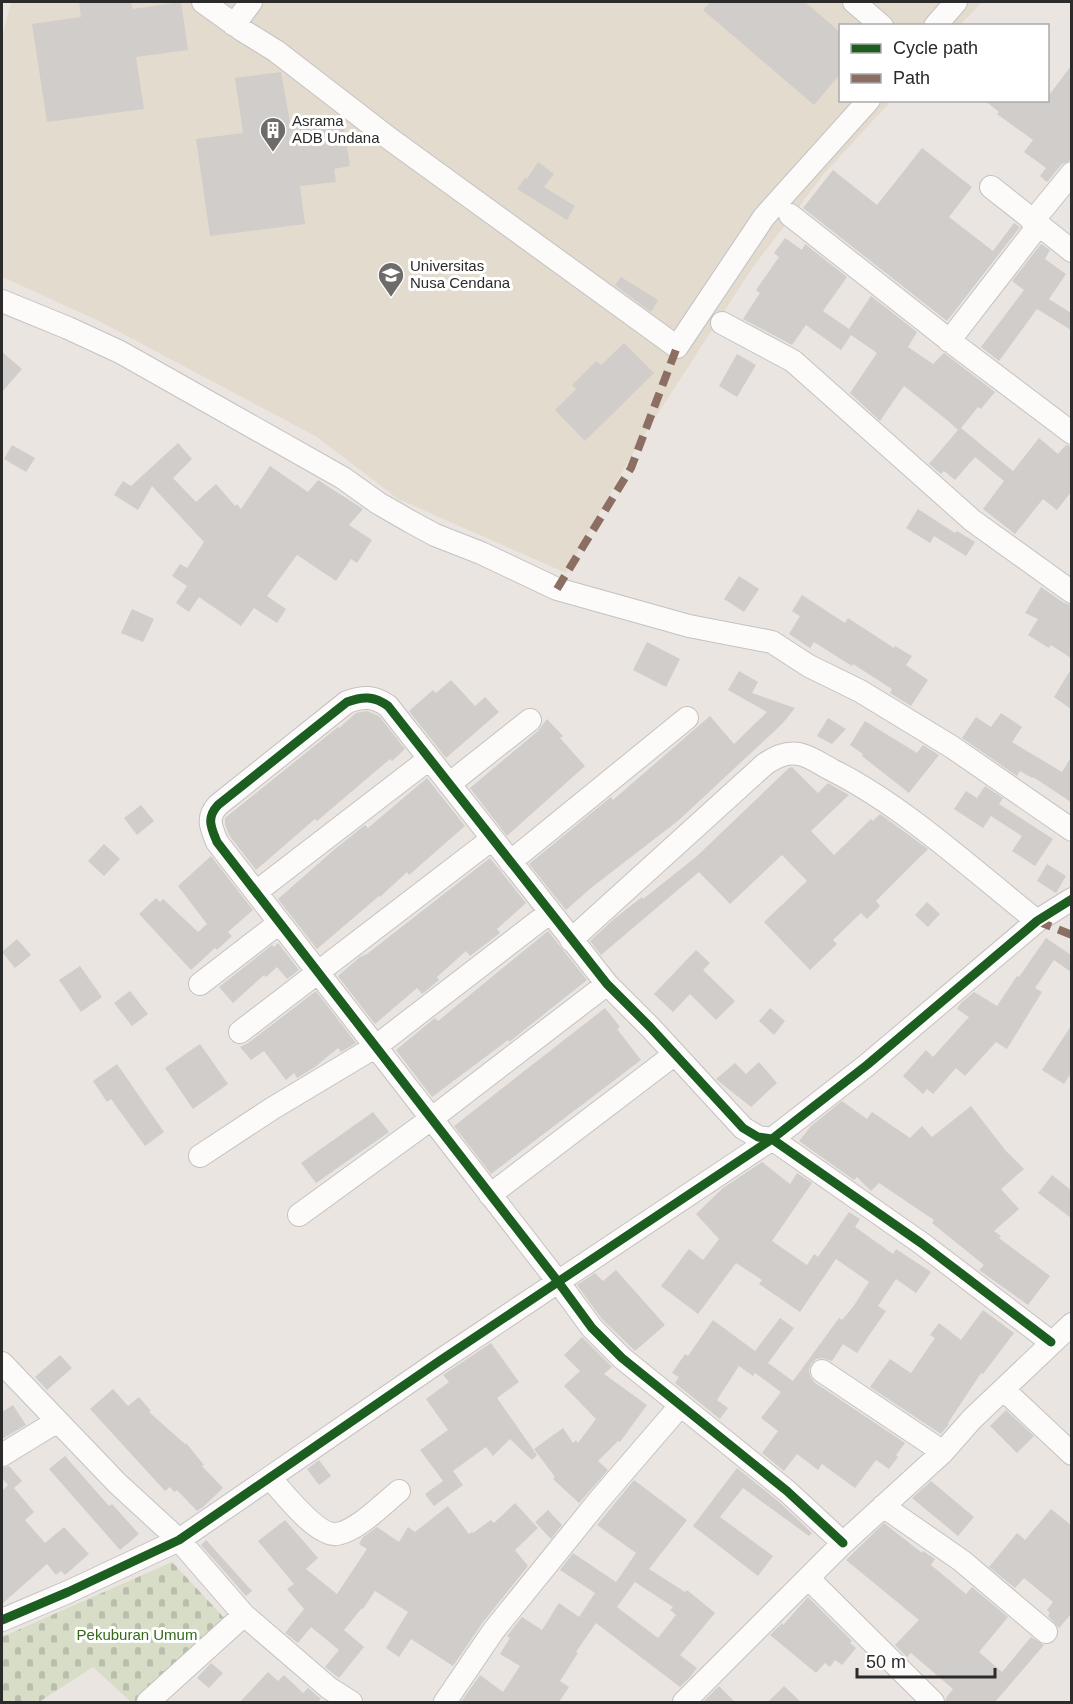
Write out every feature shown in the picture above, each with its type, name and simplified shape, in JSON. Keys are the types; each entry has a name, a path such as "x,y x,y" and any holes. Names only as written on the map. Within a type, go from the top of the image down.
{"street":[{"path":"203,2 234,25 276,51 390,139 677,347 764,217 866,102"},
{"path":"234,25 250,2"},
{"path":"854,2 880,24"},
{"path":"937,24 956,2"},
{"path":"949,341 1071,173"},
{"path":"991,187 1071,251"},
{"path":"790,215 949,341 1071,433"},
{"path":"2,301 120,352 343,478 378,503 435,535 557,589 689,626 772,642 809,666 860,691 952,747 1071,830"},
{"path":"722,323 793,361 973,521 1071,592"},
{"path":"843,1543 788,1491 622,1359 592,1328 559,1282 430,1119 217,842 209,820 212,812 347,702 360,697 371,698 388,706 607,984 743,1128 759,1137 772,1139 921,1243 1051,1342"},
{"path":"510,862 687,718"},
{"path":"449,784 530,720"},
{"path":"571,940 765,764 777,756 789,753 802,754 858,783 934,838 1037,921"},
{"path":"255,892 429,759"},
{"path":"240,1032 492,839"},
{"path":"2,1620 68,1593 179,1540 438,1362 772,1139 867,1065 1037,921 1071,899"},
{"path":"200,1156 273,1108 375,1047 549,913"},
{"path":"200,984 279,923"},
{"path":"299,1215 430,1119 607,984"},
{"path":"490,1196 675,1054"},
{"path":"684,1702 843,1543 943,1452 972,1419 1071,1324"},
{"path":"2,1363 56,1422 179,1540 244,1615 324,1695 351,1702"},
{"path":"822,1371 943,1452"},
{"path":"1004,1390 1071,1454"},
{"path":"446,1702 494,1630 600,1499 680,1406"},
{"path":"2,1455 56,1422"},
{"path":"270,1478 310,1522 328,1532 337,1534 357,1525 399,1491"},
{"path":"883,1506 962,1561 1046,1632"},
{"path":"809,1579 933,1702"},
{"path":"148,1702 244,1615"}],"shaded area":[{"name":"Universitas Nusa Cendana","path":"11,2 982,2 961,24 839,24 839,102 890,102 823,175 753,267 638,444 566,573 398,499 317,437 95,319 2,277 2,37"}],"green space":[{"name":"Pekuburan Umum","path":"172,1562 228,1622 142,1702 131,1702 93,1667 39,1702 2,1702 2,1637"}],"building":[{"path":"79,2 131,2 133,9 181,2 188,50 136,57 144,109 47,122 32,24 81,17"},
{"path":"710,2 805,2 839,31 839,75 814,105 703,10"},
{"path":"1071,66 1071,160 1062,164 1047,182 1040,176 1046,168 1024,152 1033,140 997,114 999,112 986,102 1049,102 1049,95"},
{"name":"Asrama ADB Undana","path":"281,72 291,128 343,121 350,166 334,169 336,182 300,186 305,224 210,236 196,139 243,133 235,78"},
{"path":"922,148 972,187 949,217 993,251 1014,223 1020,227 947,321 803,208 833,170 877,205"},
{"path":"538,162 554,174 544,187 575,206 567,220 517,189"},
{"path":"785,238 802,250 805,244 847,277 823,311 849,329 871,296 917,332 908,347 933,364 944,353 995,392 981,409 978,407 961,428 1013,471 1039,438 1058,454 1066,445 1071,446 1071,492 1057,510 1043,499 1015,534 983,509 1004,481 975,457 955,480 944,471 941,474 929,464 958,430 904,386 880,421 850,393 877,353 851,335 841,350 806,325 792,345 743,319 760,293 756,290 779,257 774,253"},
{"path":"1041,244 1050,250 1045,259 1066,274 1049,299 1071,313 1071,330 1037,309 999,361 981,347 1024,290 1012,281"},
{"path":"621,277 658,300 651,312 615,285"},
{"path":"624,343 654,373 585,441 555,410 576,389 572,385 596,361 601,365"},
{"path":"2,352 22,369 2,392"},
{"path":"737,354 756,365 737,397 719,386"},
{"path":"178,443 192,459 173,478 196,502 216,484 235,506 237,504 241,509 270,466 308,492 318,480 363,509 349,525 372,540 357,563 351,559 336,581 297,555 267,596 286,609 277,623 254,608 241,626 199,597 189,612 176,603 187,586 172,576 180,564 187,568 204,542 152,486 138,510 114,495 123,481 131,486"},
{"path":"12,445 35,458 26,472 4,459"},
{"path":"918,509 955,533 957,531 975,542 966,556 934,536 930,543 906,528"},
{"path":"739,576 759,589 744,612 724,599"},
{"path":"1041,587 1064,603 1071,605 1071,658 1051,645 1049,648 1028,635 1038,619 1025,613"},
{"path":"802,595 845,623 848,618 894,648 895,646 912,656 906,665 928,680 911,706 890,693 892,689 853,664 852,666 814,642 810,648 789,634 800,616 792,611"},
{"path":"132,609 154,619 143,642 121,633"},
{"path":"647,642 680,659 666,687 633,670"},
{"path":"1071,669 1071,709 1054,697"},
{"path":"739,671 758,682 752,693 795,708 782,724 679,820 566,910 529,864 611,797 613,800 710,716 734,744 767,712 728,690"},
{"path":"451,680 475,706 485,697 499,712 446,758 409,711 433,690 436,693"},
{"path":"367,711 379,716 405,749 317,821 315,819 256,870 229,835 225,818 356,713"},
{"path":"1001,713 1022,727 1012,742 1062,772 1071,757 1071,802 1033,777 1020,771 1017,776 962,738 976,717 991,727"},
{"path":"828,718 846,729 832,744 817,736"},
{"path":"547,719 563,736 560,738 585,766 507,836 470,788 538,731"},
{"path":"865,721 917,753 923,745 939,755 909,793 850,745"},
{"path":"792,767 818,793 828,783 849,795 811,831 834,855 871,819 873,821 880,814 928,849 876,901 880,906 867,919 861,913 833,940 837,944 810,970 764,922 807,881 782,855 730,904 699,872 601,955 590,941 614,919 696,857"},
{"path":"427,778 465,826 409,875 407,872 317,949 278,899 335,849 365,825 368,828"},
{"path":"985,786 1003,798 999,804 1053,839 1035,866 1012,851 1022,836 991,816 983,828 954,809 966,791 977,798"},
{"path":"141,805 154,821 137,835 124,818"},
{"path":"104,844 120,859 104,876 88,861"},
{"path":"211,856 253,910 228,932 232,936 191,970 139,914 156,898 160,902 163,899 198,932 207,924 178,886"},
{"path":"490,858 526,903 497,929 500,933 470,956 466,951 437,977 439,980 422,994 417,988 375,1024 338,976"},
{"path":"1047,864 1066,876 1056,893 1037,881"},
{"path":"927,902 940,914 928,927 915,915"},
{"path":"548,931 587,980 509,1042 508,1040 432,1097 396,1050 435,1018 438,1021"},
{"path":"1046,938 1071,955 1071,972 1054,960 1035,988 1042,992 1007,1049 996,1042 965,1076 956,1068 933,1094 927,1089 923,1094 903,1076 926,1050 933,1057 969,1017 957,1009 974,992 997,1006"},
{"path":"17,939 31,955 15,968 2,952"},
{"path":"278,943 299,970 287,979 277,967 266,977 264,975 233,1003 219,987 272,945 274,947"},
{"path":"696,950 710,963 703,970 735,1001 716,1020 690,994 673,1012 654,994"},
{"path":"80,966 102,997 81,1012 59,980"},
{"path":"130,991 148,1014 132,1026 114,1003"},
{"path":"316,991 356,1043 341,1052 338,1048 315,1067 297,1078 294,1073 286,1080 264,1051 251,1060 240,1047"},
{"path":"605,1008 620,1027 617,1029 641,1060 491,1174 454,1126"},
{"path":"770,1008 785,1021 774,1035 759,1021"},
{"path":"1071,1026 1071,1073 1064,1084 1042,1070"},
{"path":"200,1044 228,1084 193,1109 165,1068"},
{"path":"759,1062 777,1083 751,1107 716,1079 735,1063 746,1074"},
{"path":"117,1064 164,1132 145,1146 111,1099 107,1102 93,1081"},
{"path":"842,1101 867,1119 872,1112 910,1138 922,1126 932,1137 971,1106 1006,1151 1024,1169 1001,1189 1019,1209 994,1231 1001,1236 999,1238 1050,1276 1028,1305 979,1270 984,1265 932,1223 934,1220 879,1183 871,1191 857,1177 854,1180 799,1141 811,1126"},
{"path":"373,1112 389,1132 316,1183 301,1163"},
{"path":"762,1162 790,1184 797,1173 812,1183 772,1241 807,1265 814,1254 818,1257 849,1212 860,1219 855,1227 893,1254 896,1249 931,1272 916,1293 896,1279 878,1306 886,1311 857,1353 843,1344 832,1361 822,1358 816,1359 811,1364 810,1376 814,1382 905,1443 889,1469 876,1460 855,1488 822,1464 818,1470 797,1454 784,1471 762,1453 778,1431 761,1418 781,1392 755,1373 753,1376 739,1366 717,1400 728,1408 720,1419 675,1383 679,1377 672,1373 685,1354 688,1356 713,1320 755,1351 780,1318 794,1328 768,1363 793,1381 839,1318 842,1320 853,1307 869,1282 836,1259 800,1312 759,1284 762,1280 736,1263 698,1314 661,1286 689,1249 703,1260 719,1239 696,1214 723,1188"},
{"path":"1052,1175 1071,1190 1071,1218 1038,1193"},
{"path":"616,1270 665,1325 635,1351 602,1319 577,1285 595,1273 603,1281"},
{"path":"983,1310 1014,1333 983,1374 981,1373 941,1434 870,1387 890,1359 911,1373 935,1338 930,1335 939,1323 961,1340"},
{"path":"582,1337 612,1367 604,1374 647,1405 620,1442 618,1441 598,1461 608,1470 579,1503 553,1479 555,1477 534,1449 563,1428 573,1443 576,1440 578,1443 596,1419 564,1386 580,1371 564,1355"},
{"path":"491,1343 519,1382 497,1398 537,1455 532,1460 510,1439 493,1456 486,1447 453,1471 463,1485 434,1506 425,1494 443,1481 420,1450 448,1430 426,1399 449,1382 443,1375"},
{"path":"60,1355 72,1368 47,1390 35,1377"},
{"path":"113,1389 128,1406 139,1397 151,1411 149,1412 186,1443 204,1465 202,1466 223,1488 203,1507 197,1511 177,1490 174,1492 170,1487 165,1491 90,1409"},
{"path":"13,1405 26,1425 2,1439 2,1412"},
{"path":"1006,1410 1034,1436 1017,1453 990,1426"},
{"path":"65,1456 109,1506 112,1504 139,1534 120,1550 49,1469"},
{"path":"319,1460 331,1476 319,1485 307,1469"},
{"path":"9,1466 22,1481 14,1488 34,1512 25,1520 45,1543 64,1527 89,1554 65,1575 61,1571 56,1575 47,1564 2,1604 2,1491 8,1485 2,1478 2,1468"},
{"path":"737,1468 778,1501 812,1533 809,1536 743,1488 720,1517 773,1556 758,1576 693,1526"},
{"path":"634,1480 687,1520 649,1569 685,1592 687,1590 715,1613 680,1655 697,1668 691,1676 680,1687 596,1623 560,1681 569,1687 559,1702 461,1702 480,1675 503,1692 520,1666 500,1654 510,1638 507,1636 522,1617 542,1630 559,1603 579,1617 595,1593 560,1570 573,1553 616,1582 636,1553 597,1525","holes":["635,1582 673,1607 670,1610 676,1615 658,1638 617,1607"]},
{"path":"931,1481 974,1517 958,1536 912,1498"},
{"path":"515,1503 538,1528 515,1550 528,1566 483,1622 453,1666 411,1639 399,1657 386,1648 408,1612 375,1591 363,1609 344,1630 364,1647 339,1678 325,1667 339,1650 311,1627 298,1643 285,1633 304,1609 287,1589 294,1584 258,1541 285,1520 318,1558 306,1569 337,1594 367,1549 359,1544 363,1537 377,1527 399,1542 408,1527 415,1532 448,1506 469,1534 491,1520 494,1523"},
{"path":"1051,1509 1071,1525 1071,1614 1059,1628 1048,1616 1050,1613 1047,1610 1053,1602 1024,1578 1015,1588 989,1567 1017,1533 1025,1540"},
{"path":"548,1510 562,1525 551,1539 535,1522"},
{"path":"884,1523 922,1553 923,1551 935,1559 931,1565 966,1594 972,1587 1008,1617 979,1652 1002,1672 1031,1637 1044,1645 995,1702 946,1702 946,1698 953,1689 911,1653 907,1657 895,1645 919,1620 846,1560"},
{"path":"206,1540 252,1591 246,1596 201,1545"},
{"path":"808,1597 852,1641 850,1643 856,1648 842,1665 835,1660 830,1667 825,1663 816,1673 770,1635 782,1623 783,1625"},
{"path":"211,1663 223,1673 209,1688 197,1678"},
{"path":"268,1672 278,1681 284,1675 303,1693 308,1688 321,1699 318,1702 240,1702"},
{"path":"719,1686 735,1702 703,1702"},
{"path":"784,1686 801,1702 768,1702"}],"marked path":[{"path":"557,589 631,468 677,347"},
{"path":"1037,921 1072,935"}],"cycle path":[{"path":"843,1543 787,1491 622,1358 592,1328 217,842 211,818 218,805 347,702 368,698 378,700 388,706 607,984 743,1128 758,1137 772,1139 921,1243 1051,1342"},
{"path":"2,1620 179,1540 438,1362 772,1139 867,1065 1037,921 1072,899"}],"place":[{"name":"Asrama ADB Undana","path":"273,153"},
{"name":"Universitas Nusa Cendana","path":"391,298"}]}
